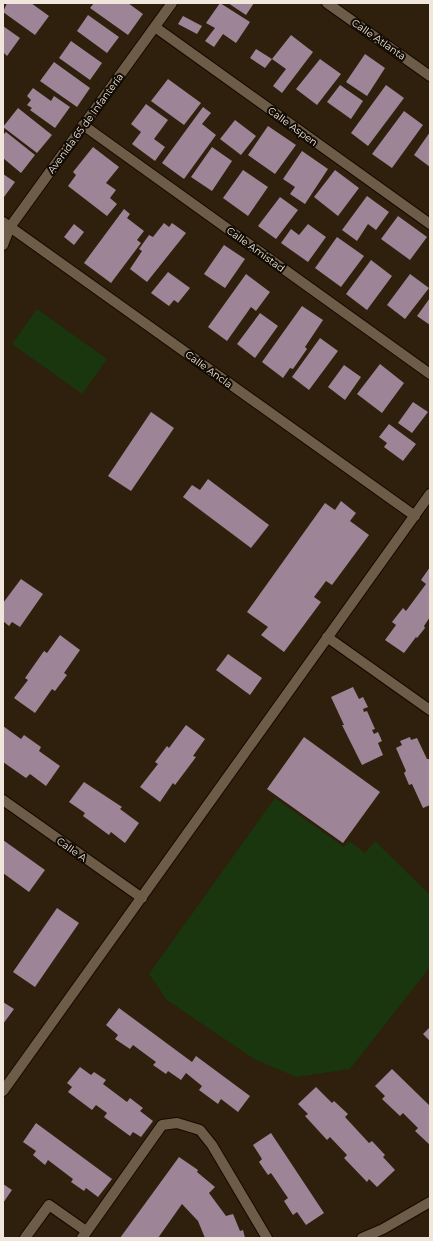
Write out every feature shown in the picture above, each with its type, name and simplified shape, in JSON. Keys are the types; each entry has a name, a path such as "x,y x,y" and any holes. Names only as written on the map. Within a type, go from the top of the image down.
{"street":[{"name":"Avenida 65 de Infantería","path":"3,245 6,225 83,125 172,3"},
{"name":"Calle Atlanta","path":"327,3 430,76"},
{"name":"Calle Aspen","path":"155,27 430,224"},
{"name":"Calle Amistad","path":"83,125 430,374"},
{"name":"Calle Ancla","path":"6,225 415,516"},
{"path":"3,1091 430,494"},
{"path":"328,637 430,710"},
{"name":"Calle A","path":"3,800 142,898"},
{"path":"25,1238 49,1205 84,1235 162,1125 177,1123 200,1130 212,1145 267,1238"},
{"path":"362,1238 383,1229 430,1202"}],"green space":[{"path":"37,309 107,359 82,394 12,344"},
{"path":"275,798 344,847 349,841 365,853 375,841 430,895 430,967 350,1069 296,1077 254,1059 167,1000 149,974"}],"building":[{"path":"7,3 31,3 49,16 35,35 3,12"},
{"path":"94,3 128,3 143,14 128,35 90,8"},
{"path":"220,3 250,22 236,43 223,34 214,47 205,41 215,28 206,23"},
{"path":"228,3 254,3 246,15"},
{"path":"88,15 119,37 107,53 77,31"},
{"path":"183,16 202,26 197,34 178,24"},
{"path":"3,26 20,38 7,56 3,52"},
{"path":"291,35 313,52 282,93 273,86 286,69 272,59"},
{"path":"71,41 102,63 90,80 59,58"},
{"path":"256,49 272,59 265,68 250,58"},
{"path":"365,54 385,68 367,96 346,82"},
{"path":"320,59 341,74 317,105 296,89"},
{"path":"54,62 90,88 77,107 40,81"},
{"path":"168,79 201,103 184,125 151,101"},
{"path":"340,85 363,101 351,119 327,102"},
{"path":"386,85 404,98 368,146 351,133"},
{"path":"33,88 51,101 54,96 70,107 55,128 30,110 32,108 27,105 31,100 27,96"},
{"path":"146,104 168,120 154,139 165,147 155,161 132,144 141,132 131,124"},
{"path":"203,107 211,113 202,124 216,135 184,179 162,163"},
{"path":"18,108 52,135 37,153 3,127"},
{"path":"404,111 423,125 392,168 372,154"},
{"path":"235,120 256,136 241,155 220,139"},
{"path":"268,126 296,145 275,174 248,155"},
{"path":"6,132 35,155 21,173 3,158 3,135"},
{"path":"430,132 430,167 414,155"},
{"path":"93,147 119,167 106,183 116,190 110,198 117,204 107,216 68,186 76,175 73,172"},
{"path":"212,147 232,161 212,191 191,177"},
{"path":"302,151 328,169 305,204 290,194 295,187 283,179"},
{"path":"243,170 268,187 248,216 223,198"},
{"path":"335,170 359,188 338,216 314,197"},
{"path":"3,174 15,182 4,197 3,196"},
{"path":"367,196 389,212 376,230 368,224 357,241 342,230"},
{"path":"280,197 298,210 276,239 258,226"},
{"path":"124,209 130,214 127,218 144,231 137,240 141,243 111,283 84,263"},
{"path":"398,216 427,237 410,260 381,239"},
{"path":"164,223 169,227 172,223 186,233 147,282 130,269 142,251 139,249 149,235 153,237"},
{"path":"74,224 84,232 74,245 64,237"},
{"path":"308,224 326,237 308,262 281,243 291,229 299,235"},
{"path":"337,237 364,256 341,287 315,268"},
{"path":"224,245 245,259 225,288 204,274"},
{"path":"371,260 392,276 367,310 346,294"},
{"path":"168,272 190,288 178,303 174,300 169,306 151,293"},
{"path":"246,274 270,292 256,311 251,307 227,341 208,327"},
{"path":"410,274 429,288 405,319 387,305"},
{"path":"430,298 430,325 417,316"},
{"path":"302,306 323,320 305,347 307,349 293,369 290,368 283,378 262,362"},
{"path":"260,313 278,326 255,358 237,344"},
{"path":"320,338 338,351 309,390 292,377"},
{"path":"380,364 404,383 382,413 357,394"},
{"path":"344,365 361,377 345,400 328,387"},
{"path":"413,402 428,412 412,433 398,423"},
{"path":"151,412 174,428 131,491 108,476"},
{"path":"389,424 416,444 403,461 384,447 387,443 379,437"},
{"path":"208,479 269,525 251,548 183,497 192,485 200,490"},
{"path":"341,501 356,513 350,521 369,535 332,585 326,581 314,597 321,602 284,652 261,635 268,627 247,612 325,503 335,510"},
{"path":"430,567 430,617 424,626 425,628 404,653 385,640 396,625 392,622 403,608 406,611 426,584 421,580"},
{"path":"21,579 43,594 20,627 12,622 9,626 3,621 3,603"},
{"path":"60,635 80,650 64,673 67,675 55,691 52,689 35,713 14,698 28,680 25,678 44,651 47,653"},
{"path":"228,654 262,678 250,695 216,670"},
{"path":"353,687 359,699 363,697 368,707 363,709 364,712 367,711 375,729 372,730 374,734 378,732 382,741 378,743 383,755 362,765 342,725 344,725 331,697"},
{"path":"186,725 205,739 193,756 196,757 175,785 173,783 160,802 140,787 158,764 155,762 167,746 169,748"},
{"path":"3,726 21,739 24,735 41,747 39,751 60,766 46,786 30,774 26,778 3,762"},
{"path":"304,737 380,792 343,843 267,789"},
{"path":"410,737 411,740 417,738 427,759 429,759 430,762 430,805 423,808 412,784 409,785 404,773 406,771 396,748 402,745 400,741"},
{"path":"84,782 122,807 120,809 139,823 125,843 111,832 109,835 83,816 85,813 69,802"},
{"path":"3,840 45,870 29,892 3,873"},
{"path":"57,908 79,923 35,987 13,972"},
{"path":"3,1002 14,1009 3,1024"},
{"path":"119,1008 192,1062 196,1056 250,1096 238,1112 221,1099 218,1104 199,1090 202,1086 186,1073 181,1080 168,1071 166,1074 153,1065 156,1062 133,1045 130,1049 115,1039 118,1035 106,1025"},
{"path":"430,1027 430,1041 423,1034"},
{"path":"80,1067 91,1075 94,1072 106,1080 103,1084 127,1102 130,1098 143,1108 140,1111 153,1121 141,1137 133,1132 130,1136 104,1117 107,1113 96,1105 92,1110 68,1092 72,1087 67,1083"},
{"path":"392,1069 430,1106 430,1145 415,1131 418,1128 403,1113 400,1116 382,1099 385,1096 375,1086"},
{"path":"316,1087 332,1103 334,1101 348,1114 345,1117 369,1143 372,1141 385,1155 383,1157 395,1170 377,1187 369,1179 367,1182 344,1158 347,1155 330,1137 327,1140 305,1116 308,1114 298,1104"},
{"path":"36,1123 112,1179 98,1197 86,1188 84,1191 71,1182 73,1179 48,1160 45,1165 33,1155 36,1151 23,1142"},
{"path":"271,1133 324,1213 306,1225 297,1212 293,1215 284,1201 288,1198 271,1173 268,1175 259,1162 262,1159 253,1145"},
{"path":"179,1157 198,1170 197,1172 215,1187 209,1193 226,1216 233,1214 240,1231 243,1230 245,1238 205,1238 198,1221 182,1204 158,1238 120,1238"},
{"path":"3,1184 12,1190 3,1203"}]}
